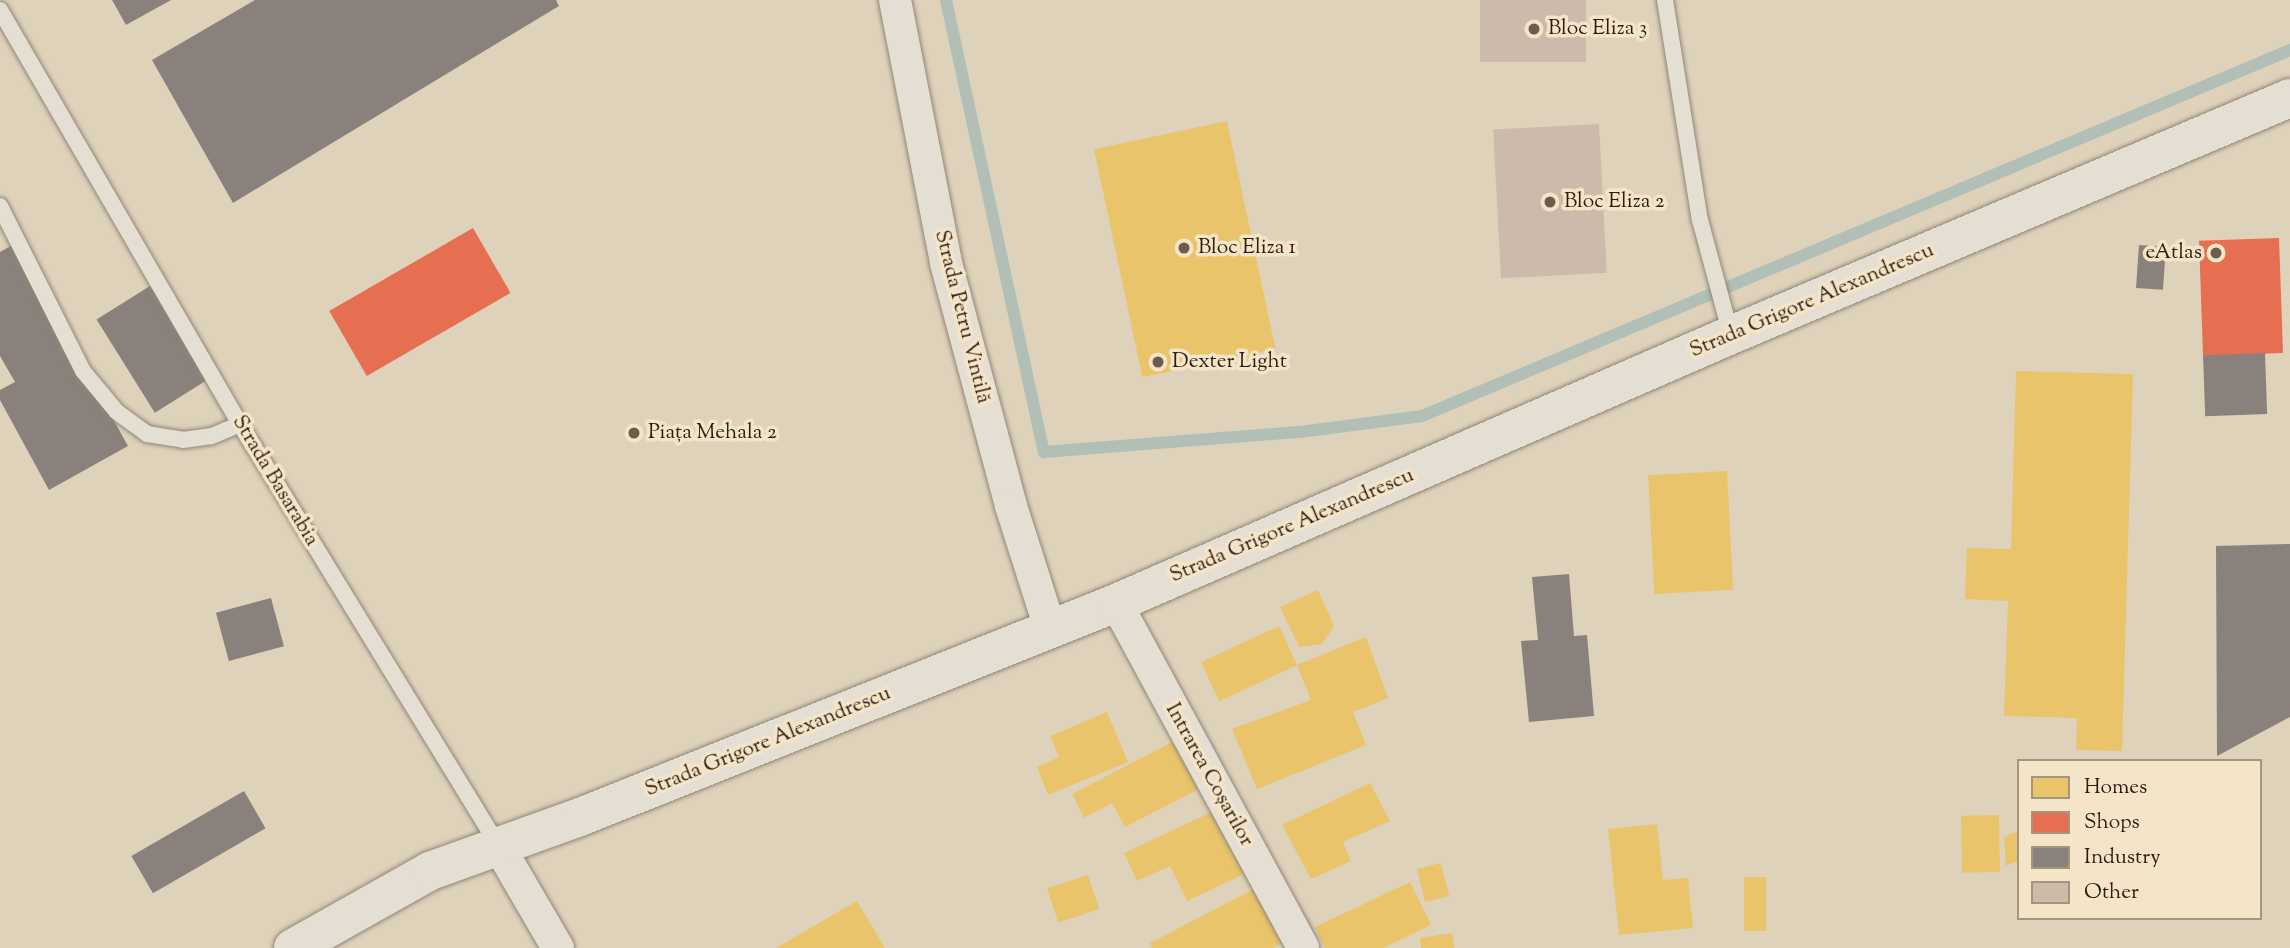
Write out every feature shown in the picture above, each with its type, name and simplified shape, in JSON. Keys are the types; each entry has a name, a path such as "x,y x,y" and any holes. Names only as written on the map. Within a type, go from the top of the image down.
{"street":[{"name":"Strada Petru Vintilă","path":"895,0 946,263 1011,506 1050,628"},
{"name":"Strada Grigore Alexandrescu","path":"293,948 430,872 580,817 1116,603 1728,324 2290,98"},
{"name":"Intrarea Coșarilor","path":"1116,603 1303,948"},
{"name":"Strada Basarabia","path":"498,845 558,948"}],"lane":[{"path":"1665,0 1700,220 1728,324"},
{"name":"Strada Basarabia","path":"0,10 240,424 498,845"},
{"path":"0,206 83,371 117,412 147,434 183,440 212,436 240,424"}],"building: Homes":[{"name":"Bloc Eliza 1","path":"1227,121 1275,349 1142,377 1094,149"},
{"path":"2016,371 2133,374 2122,751 2076,750 2077,718 2004,716 2008,601 1965,599 1967,548 2011,549"},
{"path":"1727,471 1733,590 1654,594 1648,475"},
{"path":"1318,590 1334,626 1322,644 1299,647 1280,607"},
{"path":"1279,626 1297,665 1219,701 1201,662"},
{"path":"1366,637 1388,698 1353,712 1366,745 1257,789 1232,729 1311,700 1297,665"},
{"path":"1107,712 1128,762 1048,795 1037,767 1059,757 1050,736"},
{"path":"1180,738 1205,786 1125,827 1112,803 1084,818 1072,794"},
{"path":"1370,783 1390,821 1343,842 1351,861 1311,879 1282,825"},
{"path":"1216,810 1246,873 1187,901 1170,866 1137,881 1124,853"},
{"path":"1999,815 2000,872 1962,873 1961,816"},
{"path":"1657,824 1663,880 1688,878 1693,928 1619,935 1608,829"},
{"path":"2017,832 2017,861 2006,866 2004,837"},
{"path":"1441,863 1449,896 1425,902 1417,869"},
{"path":"1088,875 1099,909 1058,923 1047,888"},
{"path":"1744,877 1766,877 1766,931 1744,931"},
{"path":"1410,882 1431,925 1383,948 1325,948 1315,927"},
{"path":"1254,889 1282,943 1273,948 1152,948 1150,943"},
{"path":"857,901 885,948 776,948"},
{"path":"1452,933 1454,948 1421,948 1420,938"}],"building: Shops":[{"path":"473,228 510,293 367,376 329,311"},
{"path":"2279,238 2283,353 2203,356 2199,241"}],"building: Industry":[{"path":"112,0 171,0 126,25"},
{"path":"255,0 556,0 559,6 233,203 152,60"},
{"path":"16,243 128,446 49,490 0,400 0,390 15,382 0,356 0,252"},
{"path":"2139,245 2166,247 2163,290 2136,288"},
{"path":"150,286 208,379 155,413 97,319"},
{"path":"2265,353 2267,414 2205,416 2203,355"},
{"path":"2290,544 2290,717 2217,756 2216,546"},
{"path":"1569,574 1574,636 1587,635 1594,716 1529,722 1521,641 1538,640 1532,577"},
{"path":"271,598 284,646 229,661 216,613"},
{"path":"244,791 266,828 153,893 131,856"}],"building: Other":[{"name":"Bloc Eliza 3","path":"1480,0 1586,0 1586,62 1480,62"},
{"name":"Bloc Eliza 2","path":"1599,124 1607,273 1501,278 1493,130"}],"waterway":[{"path":"946,0 1044,452 1300,432 1422,416 2290,50"}],"place":[{"name":"Bloc Eliza 3","path":"1534,29"},
{"name":"Bloc Eliza 2","path":"1550,202"},
{"name":"Bloc Eliza 1","path":"1184,248"},
{"name":"eAtlas","path":"2216,253"},
{"name":"Dexter Light","path":"1158,362"},
{"name":"Piața Mehala 2","path":"634,433"}]}
